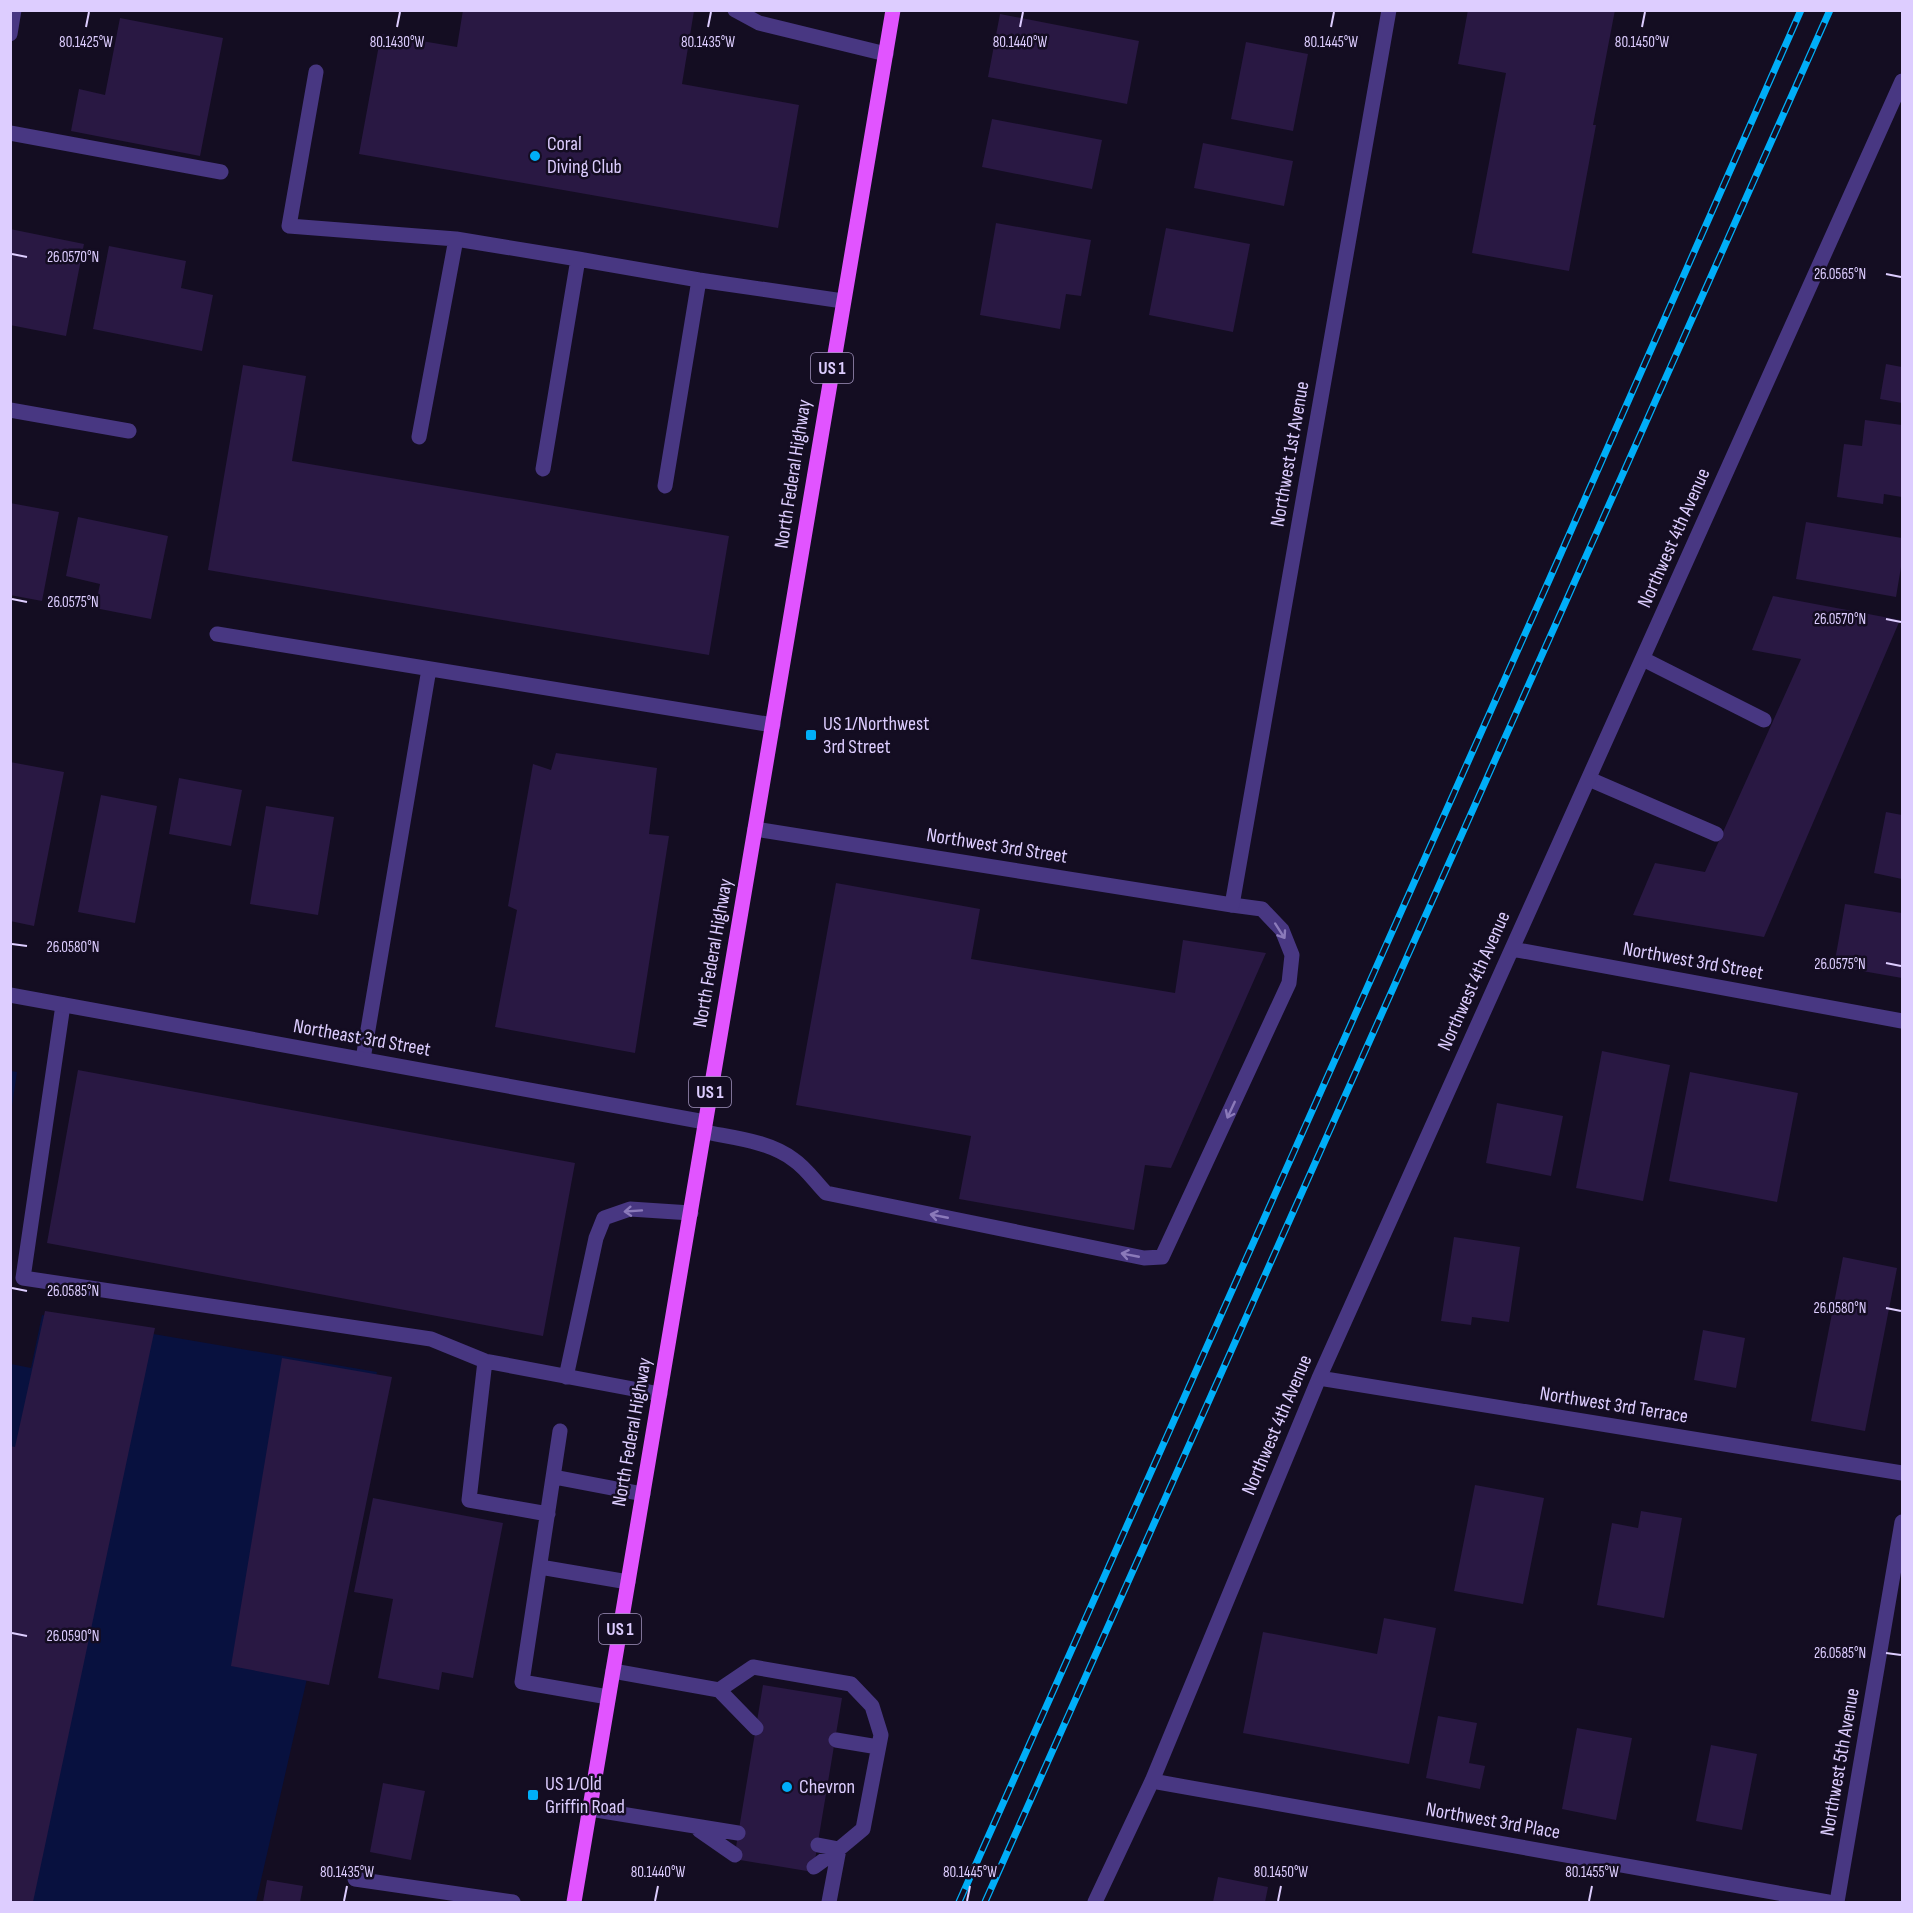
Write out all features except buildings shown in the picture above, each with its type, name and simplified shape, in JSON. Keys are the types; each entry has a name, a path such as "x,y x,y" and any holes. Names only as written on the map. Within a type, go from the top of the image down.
{"main road":[{"name":"North Federal Highway","path":"574,1902 893,10"}],"street":[{"path":"10,34 14,10"},
{"path":"735,10 759,22 886,54"},
{"name":"Northwest 1st Avenue","path":"1232,905 1389,10"},
{"path":"316,72 289,226 456,239 843,302"},
{"name":"Northwest 4th Avenue","path":"1095,1902 1152,1781 1318,1378 1590,779 1902,81"},
{"path":"10,133 221,172"},
{"path":"419,437 456,239"},
{"path":"543,469 578,259"},
{"path":"665,486 699,280"},
{"path":"10,410 129,432"},
{"path":"218,634 773,725"},
{"path":"1643,659 1764,720"},
{"path":"363,1059 429,669"},
{"path":"1590,779 1716,834"},
{"name":"Northwest 3rd Street","path":"705,1127 765,1145 794,1160 826,1193 1144,1258 1162,1257 1289,983 1292,955 1282,930 1262,909 755,830"},
{"name":"Northwest 3rd Street","path":"1512,949 1902,1021"},
{"name":"Northeast 3rd Street","path":"10,995 363,1059 705,1127"},
{"path":"63,1005 23,1278 431,1340 485,1361 660,1394"},
{"path":"566,1377 596,1238 604,1218 630,1209 691,1213"},
{"path":"485,1361 469,1500 548,1514"},
{"name":"Northwest 3rd Terrace","path":"1318,1378 1902,1473"},
{"path":"560,1431 522,1682 609,1697"},
{"path":"554,1477 643,1494"},
{"name":"Northwest 5th Avenue","path":"1837,1902 1902,1522"},
{"path":"540,1567 628,1582"},
{"path":"719,1690 753,1667 851,1684 872,1706 881,1735 863,1829 814,1867"},
{"path":"613,1671 719,1690 756,1728"},
{"path":"836,1740 878,1747"},
{"name":"Northwest 3rd Place","path":"1152,1781 1828,1902"},
{"path":"590,1809 738,1833"},
{"path":"694,1826 735,1855"},
{"path":"818,1845 839,1849"},
{"path":"829,1902 839,1849"},
{"path":"355,1880 513,1902"}],"shaded area":[{"path":"10,1071 17,1072 11,1113"},
{"path":"42,1315 377,1372 256,1902 11,1902 11,1364 31,1368"}],"railway":[{"path":"959,1902 1801,10"},
{"path":"985,1902 1830,10"}],"place":[{"name":"Coral Diving Club","path":"535,156"},
{"name":"US 1/Northwest 3rd Street","path":"811,735"},
{"name":"Chevron","path":"787,1787"},
{"name":"US 1/Old Griffin Road","path":"533,1795"}]}
